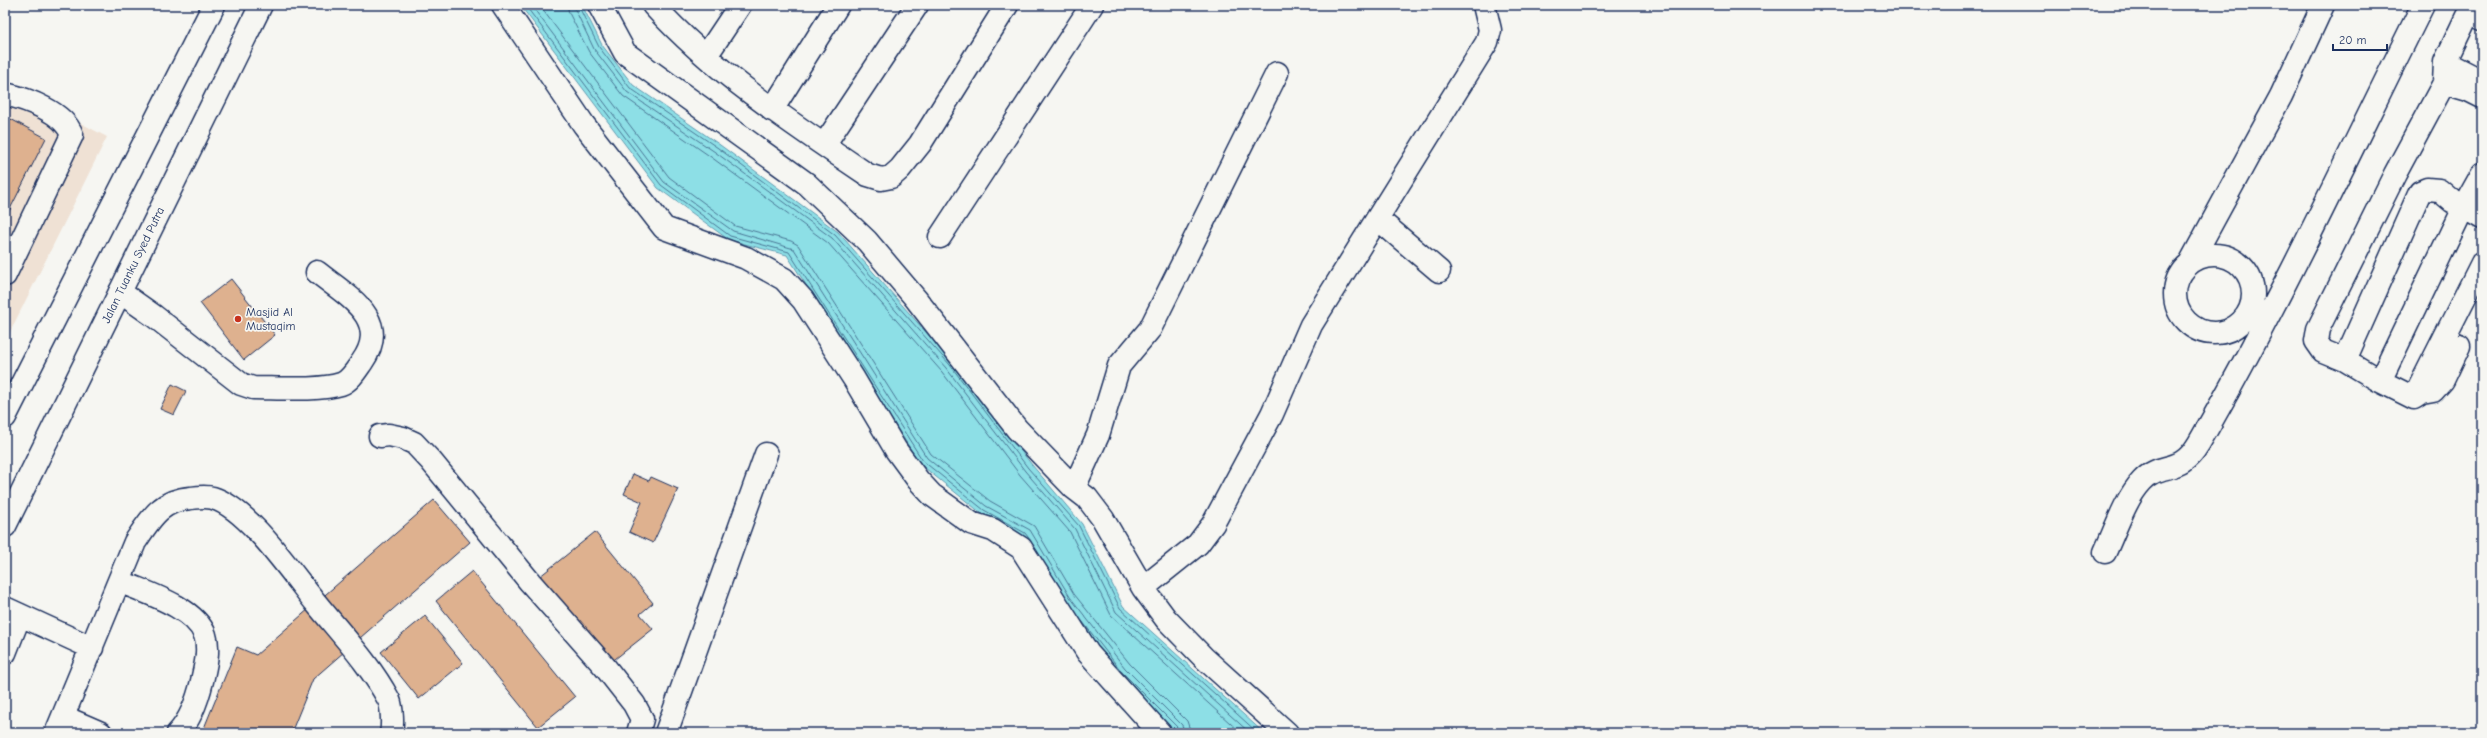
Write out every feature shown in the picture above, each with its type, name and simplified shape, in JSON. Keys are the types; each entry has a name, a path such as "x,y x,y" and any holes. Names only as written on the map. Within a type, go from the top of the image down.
{"street":[{"path":"5,417 214,5"},
{"name":"Jalan Tuanku Syed Putra","path":"5,526 261,5"},
{"path":"502,5 584,125 664,228 746,258 784,280 803,300 854,379 896,450 918,480 932,495 970,523 993,530 1021,548 1088,653 1160,733"},
{"path":"599,5 625,53 806,184 868,241 916,298 1008,418 1074,488 1087,498 1103,519 1143,588 1166,619 1204,658 1281,731"},
{"path":"653,5 679,34 772,110 868,175 881,179 891,177 920,144 1007,5"},
{"path":"706,56 740,5"},
{"path":"772,110 838,5"},
{"path":"824,145 917,5"},
{"path":"940,237 1092,5"},
{"path":"1143,588 1198,544 1213,524 1272,414 1311,325 1487,42 1490,30 1484,5"},
{"path":"2190,262 2205,256 2220,255 2235,261 2246,272 2252,287 2251,306 2241,322 2231,329 2218,333 2206,332 2194,327 2184,319 2176,305 2175,289 2180,274 2190,262 2281,96 2323,5"},
{"path":"2105,552 2130,500 2143,480 2156,472 2176,466 2190,458 2251,350 2423,5"},
{"path":"2414,398 2380,381 2345,360 2323,351 2316,341 2318,329 2396,174 2444,73 2467,16 2471,13 2476,13 2482,19"},
{"path":"1074,488 1098,435 1119,366 1150,329 1277,73"},
{"path":"2444,73 2482,81"},
{"path":"2444,73 2468,90 2482,97"},
{"path":"5,94 22,98 50,113 64,123 72,135 5,275"},
{"path":"2380,381 2463,208 2482,174"},
{"path":"2345,360 2420,192 2427,189 2439,190 2463,208 2482,218"},
{"path":"1378,219 1439,271"},
{"path":"2414,398 2482,263"},
{"path":"120,292 154,316 241,384 253,388 330,387 344,383 354,373 366,356 374,338 371,323 364,311 317,272"},
{"path":"2252,287 2287,279"},
{"path":"2414,398 2422,393 2433,391 2443,380 2460,346"},
{"path":"380,436 395,435 414,443 450,483 530,582 605,667 634,704 642,719 638,733"},
{"path":"666,733 766,454"},
{"path":"101,733 60,725 135,542 148,521 165,504 179,499 195,497 211,498 227,504 258,532 365,663 390,702 391,733"},
{"path":"119,581 169,603 189,615 200,625 206,636 207,653 201,686 184,727 178,733"},
{"path":"5,653 13,611 92,648"}],"shaded area":[{"path":"5,83 107,137 5,342"}],"water":[{"path":"520,5 582,5 602,45 633,85 720,145 838,232 953,363 1032,465 1082,524 1123,606 1264,733 1177,733 1119,674 1062,602 1023,536 981,513 920,464 787,255 729,240 658,188"}],"building":[{"path":"5,116 46,138 5,219"},
{"name":"Masjid Al Mustaqim","path":"231,279 275,335 244,360 200,303"},
{"path":"172,384 186,391 174,415 160,409"},
{"path":"633,474 649,481 651,477 678,489 653,543 629,532 642,502 624,494"},
{"path":"434,500 470,542 313,679 291,733 202,733 237,647 256,655"},
{"path":"595,532 653,603 640,614 653,629 610,663 539,577"},
{"path":"472,571 575,697 538,727 436,601"},
{"path":"425,616 463,663 419,699 381,652"}],"place":[{"name":"Masjid Al Mustaqim","path":"238,319"}]}
